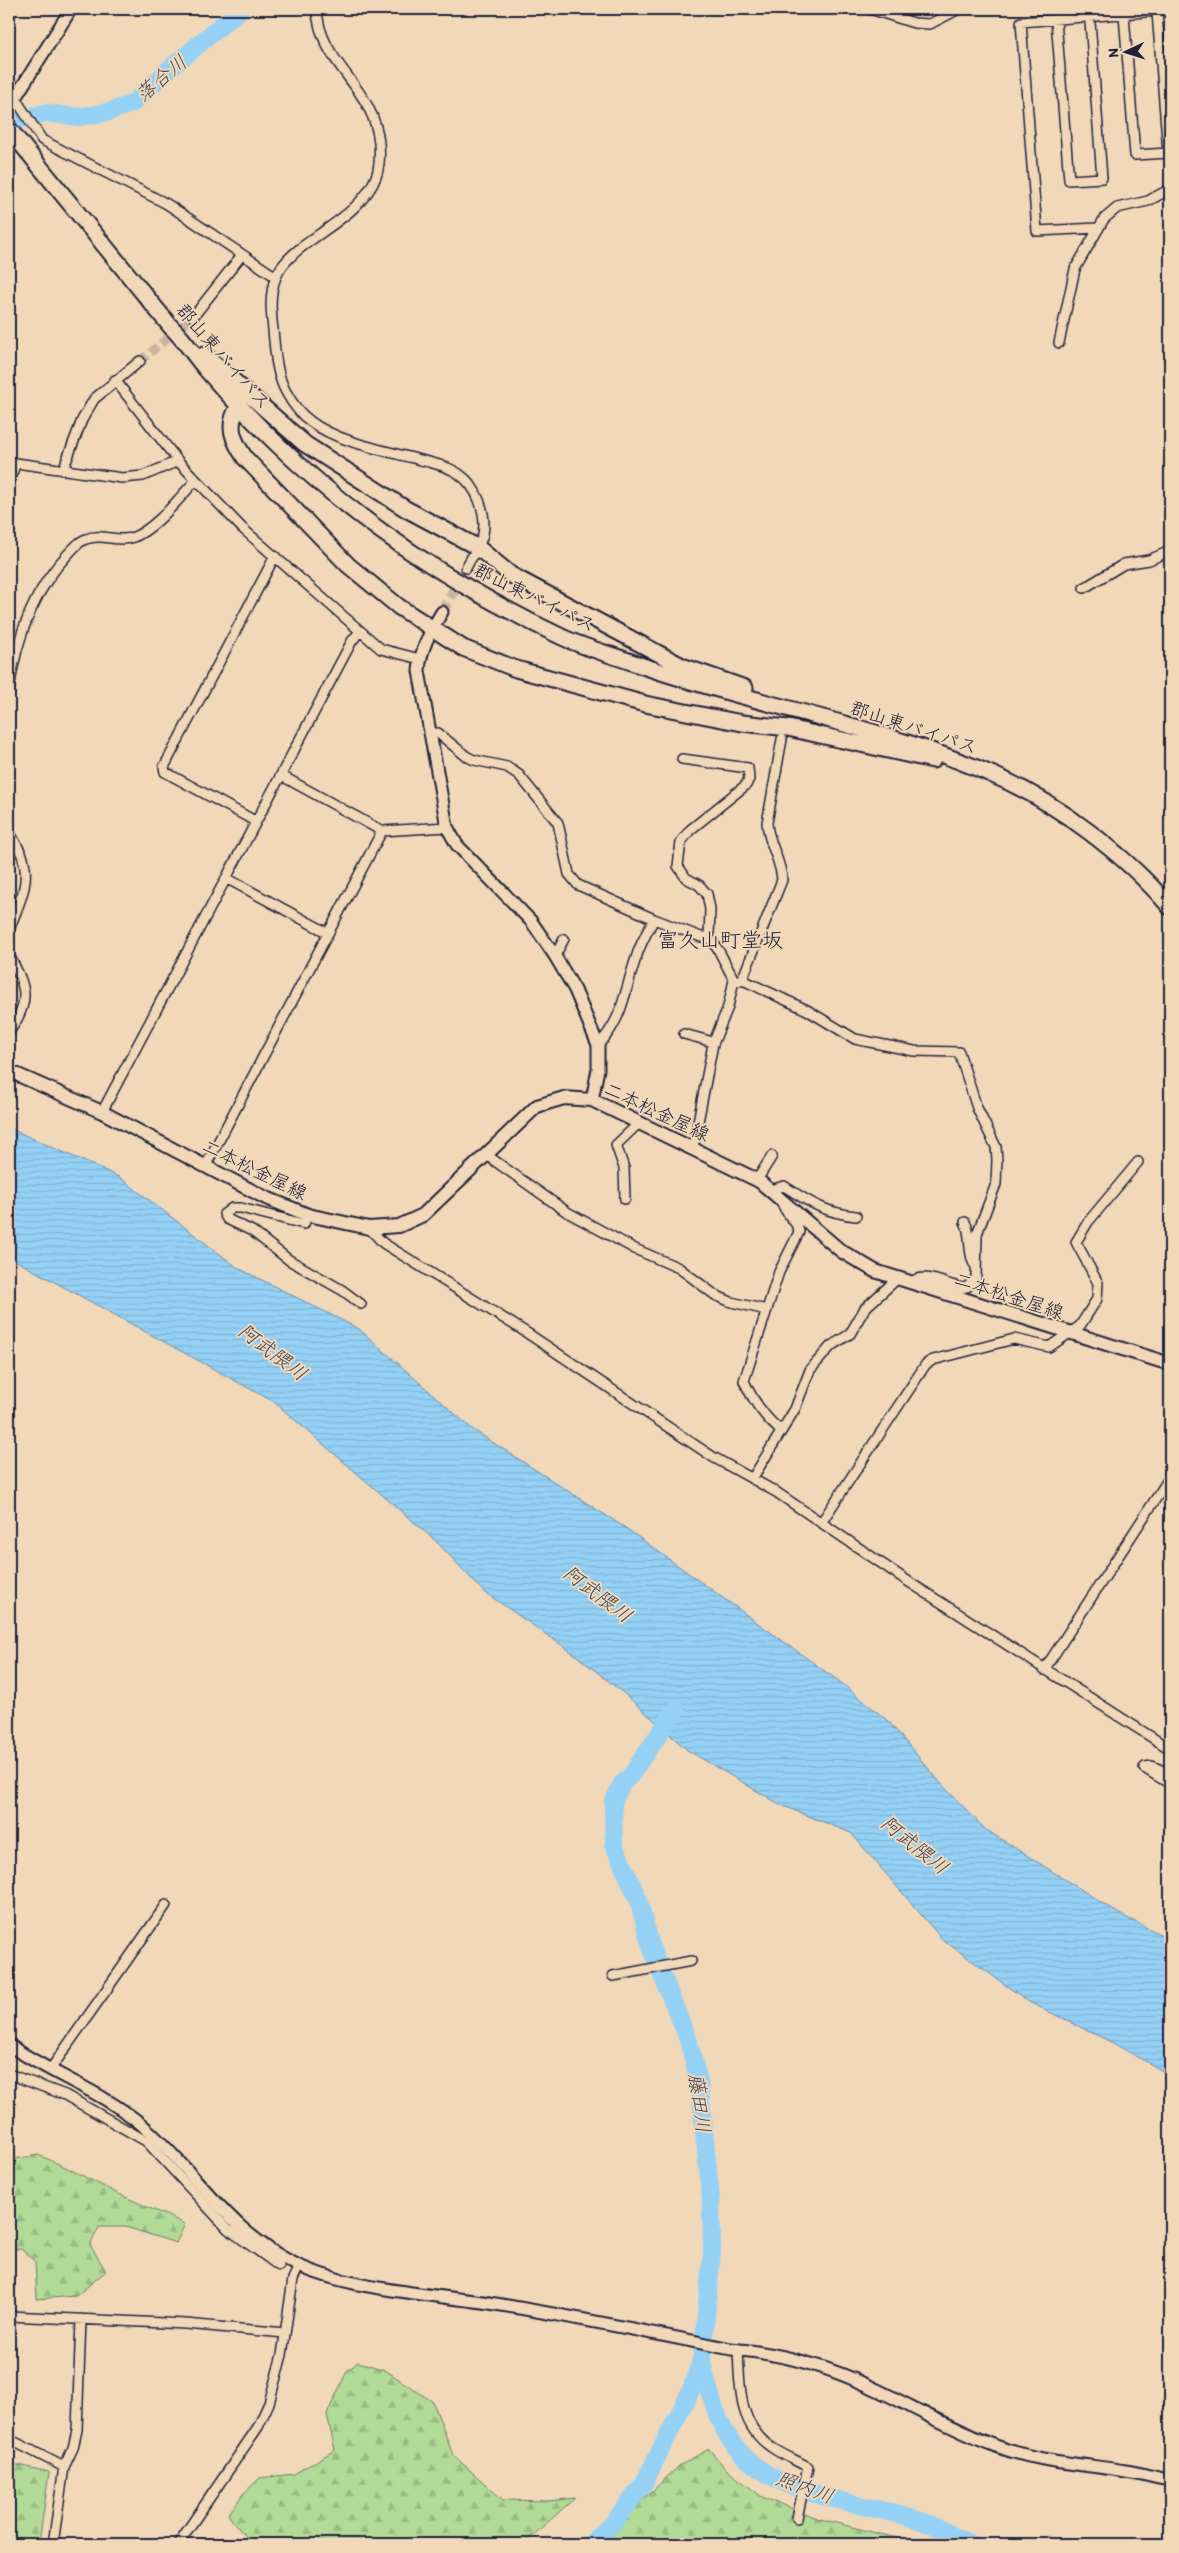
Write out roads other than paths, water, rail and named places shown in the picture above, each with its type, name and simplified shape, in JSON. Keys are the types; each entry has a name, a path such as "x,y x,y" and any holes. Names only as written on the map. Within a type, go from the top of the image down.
{"highway":[{"name":"郡山東バイパス","path":"9,129 198,360 239,406 320,483 364,519 465,586 564,638 707,687 941,754 972,766 1027,792 1097,839 1128,865 1170,907"},
{"path":"175,331 305,444 398,504 477,548 511,575 682,666 740,686 884,728 941,754"},
{"path":"239,406 232,418 232,434 245,458 348,565 399,607 463,648 516,669 645,704 742,723 788,728 903,754 972,766"}],"main road":[{"name":"二本松金屋線","path":"9,1071 102,1112 264,1197 308,1215 369,1228 399,1226 423,1215 536,1106 564,1098 592,1100 757,1180 841,1251 875,1271 1170,1364"}],"street":[{"path":"71,9 12,99 42,140 168,204 241,256 276,278"},
{"path":"317,9 317,19 326,45 370,107 378,127 379,166 376,178 364,196 348,214 292,256 276,278 271,312 277,363 283,386 298,409 310,422 334,434 427,461 459,474 475,492 484,516 483,536 466,568"},
{"path":"870,9 914,23 930,24 959,9"},
{"path":"1098,228 1037,231 1021,22 1056,20 1089,13 1124,15 1170,10"},
{"path":"1124,15 1135,155 1168,153 1157,12"},
{"path":"1056,20 1069,180 1102,178 1089,13"},
{"path":"1059,343 1075,269 1098,228 1113,209 1148,201 1170,190"},
{"path":"192,317 241,256"},
{"path":"63,470 75,435 94,399 115,380 140,362"},
{"path":"115,380 178,461 242,528 386,652 420,659"},
{"path":"9,481 12,463 97,476 134,478 160,471 178,461"},
{"path":"9,690 18,647 31,607 42,586 56,566 86,539 104,536 131,538 144,532 196,480"},
{"path":"1084,588 1124,564 1148,560 1170,551"},
{"path":"255,821 181,782 166,772 164,767 275,556"},
{"path":"442,612 431,629 420,659 420,686 447,827 458,845 530,921 555,956 575,990 598,1045 598,1069 592,1100"},
{"path":"102,1112 255,821 282,776 352,642 360,631"},
{"path":"429,733 438,733 466,756 474,760 507,767 519,775 558,823 569,874 574,882 654,919 701,937 709,937"},
{"path":"693,1148 713,1042 782,880 781,867 767,834 766,823 782,739"},
{"path":"682,759 748,768 749,773 746,785 690,830 681,842 678,866 680,873 704,889 707,894 710,909 709,937 738,980 807,1010 855,1039 914,1051 959,1052 977,1108 996,1147 996,1184 977,1234 976,1278 967,1287 959,1288 925,1278 915,1279 911,1283"},
{"path":"282,776 382,831 447,827"},
{"path":"9,831 21,854 26,877 21,898 9,930"},
{"path":"205,1167 382,831"},
{"path":"226,878 328,933"},
{"path":"598,1045 617,1018 636,958 654,919"},
{"path":"555,956 564,939"},
{"path":"9,955 22,978 25,990 21,1008 9,1032"},
{"path":"684,1034 713,1042"},
{"path":"625,1199 624,1168 616,1146 639,1123"},
{"path":"486,1154 567,1212 635,1249 679,1268 715,1295 731,1302 767,1310"},
{"path":"757,1180 772,1156"},
{"path":"821,1523 926,1364 933,1360 1006,1340 1023,1340 1049,1347 1072,1334 1080,1326 1092,1309 1099,1292 1098,1283 1076,1242 1088,1222 1138,1162"},
{"path":"770,1190 784,1186 810,1204 837,1214 856,1216"},
{"path":"781,1199 784,1210 798,1227 799,1232 779,1272 744,1381 750,1395 764,1415 781,1432"},
{"path":"308,1215 304,1224 241,1208 232,1208 224,1214 228,1219 252,1231 289,1260 342,1290 361,1304"},
{"path":"965,1222 968,1228 969,1251 976,1267"},
{"path":"369,1228 383,1242 524,1331 713,1457 776,1492 1044,1670 1170,1750"},
{"path":"752,1479 795,1409 810,1370 831,1346 850,1334 865,1308 897,1279"},
{"path":"1044,1670 1170,1477"},
{"path":"1170,1774 1152,1766 1144,1768 1170,1784"},
{"path":"50,2070 166,1904"},
{"path":"616,1975 688,1961"},
{"path":"9,2045 50,2070 103,2098 139,2122 189,2172 240,2228 273,2252 298,2266 366,2284 523,2309 794,2360 834,2372 867,2385 926,2415 997,2447 1045,2459 1128,2471 1170,2480"},
{"path":"9,2074 65,2095 146,2141 228,2229 279,2266"},
{"path":"178,2544 258,2427 277,2381 293,2279 298,2266"},
{"path":"9,2316 195,2325 285,2333"},
{"path":"53,2544 64,2467 73,2448 77,2430 81,2319"},
{"path":"734,2349 741,2403 745,2417 770,2447 808,2467 797,2518"},
{"path":"9,2440 64,2467"}],"water":[{"name":"阿武隈川","path":"9,1128 119,1177 238,1268 359,1329 472,1429 627,1529 844,1685 888,1721 945,1788 985,1829 1121,1915 1170,1939 1170,2075 1111,2042 1029,2002 942,1939 851,1833 781,1805 687,1750 626,1695 573,1653 483,1591 437,1542 274,1402 9,1257"}],"waterway":[{"name":"落合川","path":"9,127 20,119 45,113 79,117 109,112 133,103 167,71 241,9"},
{"name":"藤田川","path":"590,2544 613,2523 643,2485 690,2392 702,2358 712,2251 711,2199 699,2082 688,2039 653,1953 638,1899 614,1845 613,1802 622,1784 631,1775 676,1709"},
{"name":"照内川","path":"701,2360 721,2423 732,2442 750,2462 772,2477 797,2488 824,2497 932,2525 970,2544"}],"tunnel":[{"path":"140,361 193,317"},
{"path":"442,612 466,568"}],"district":[{"name":"富久山町堂坂","path":"720,940"}]}
